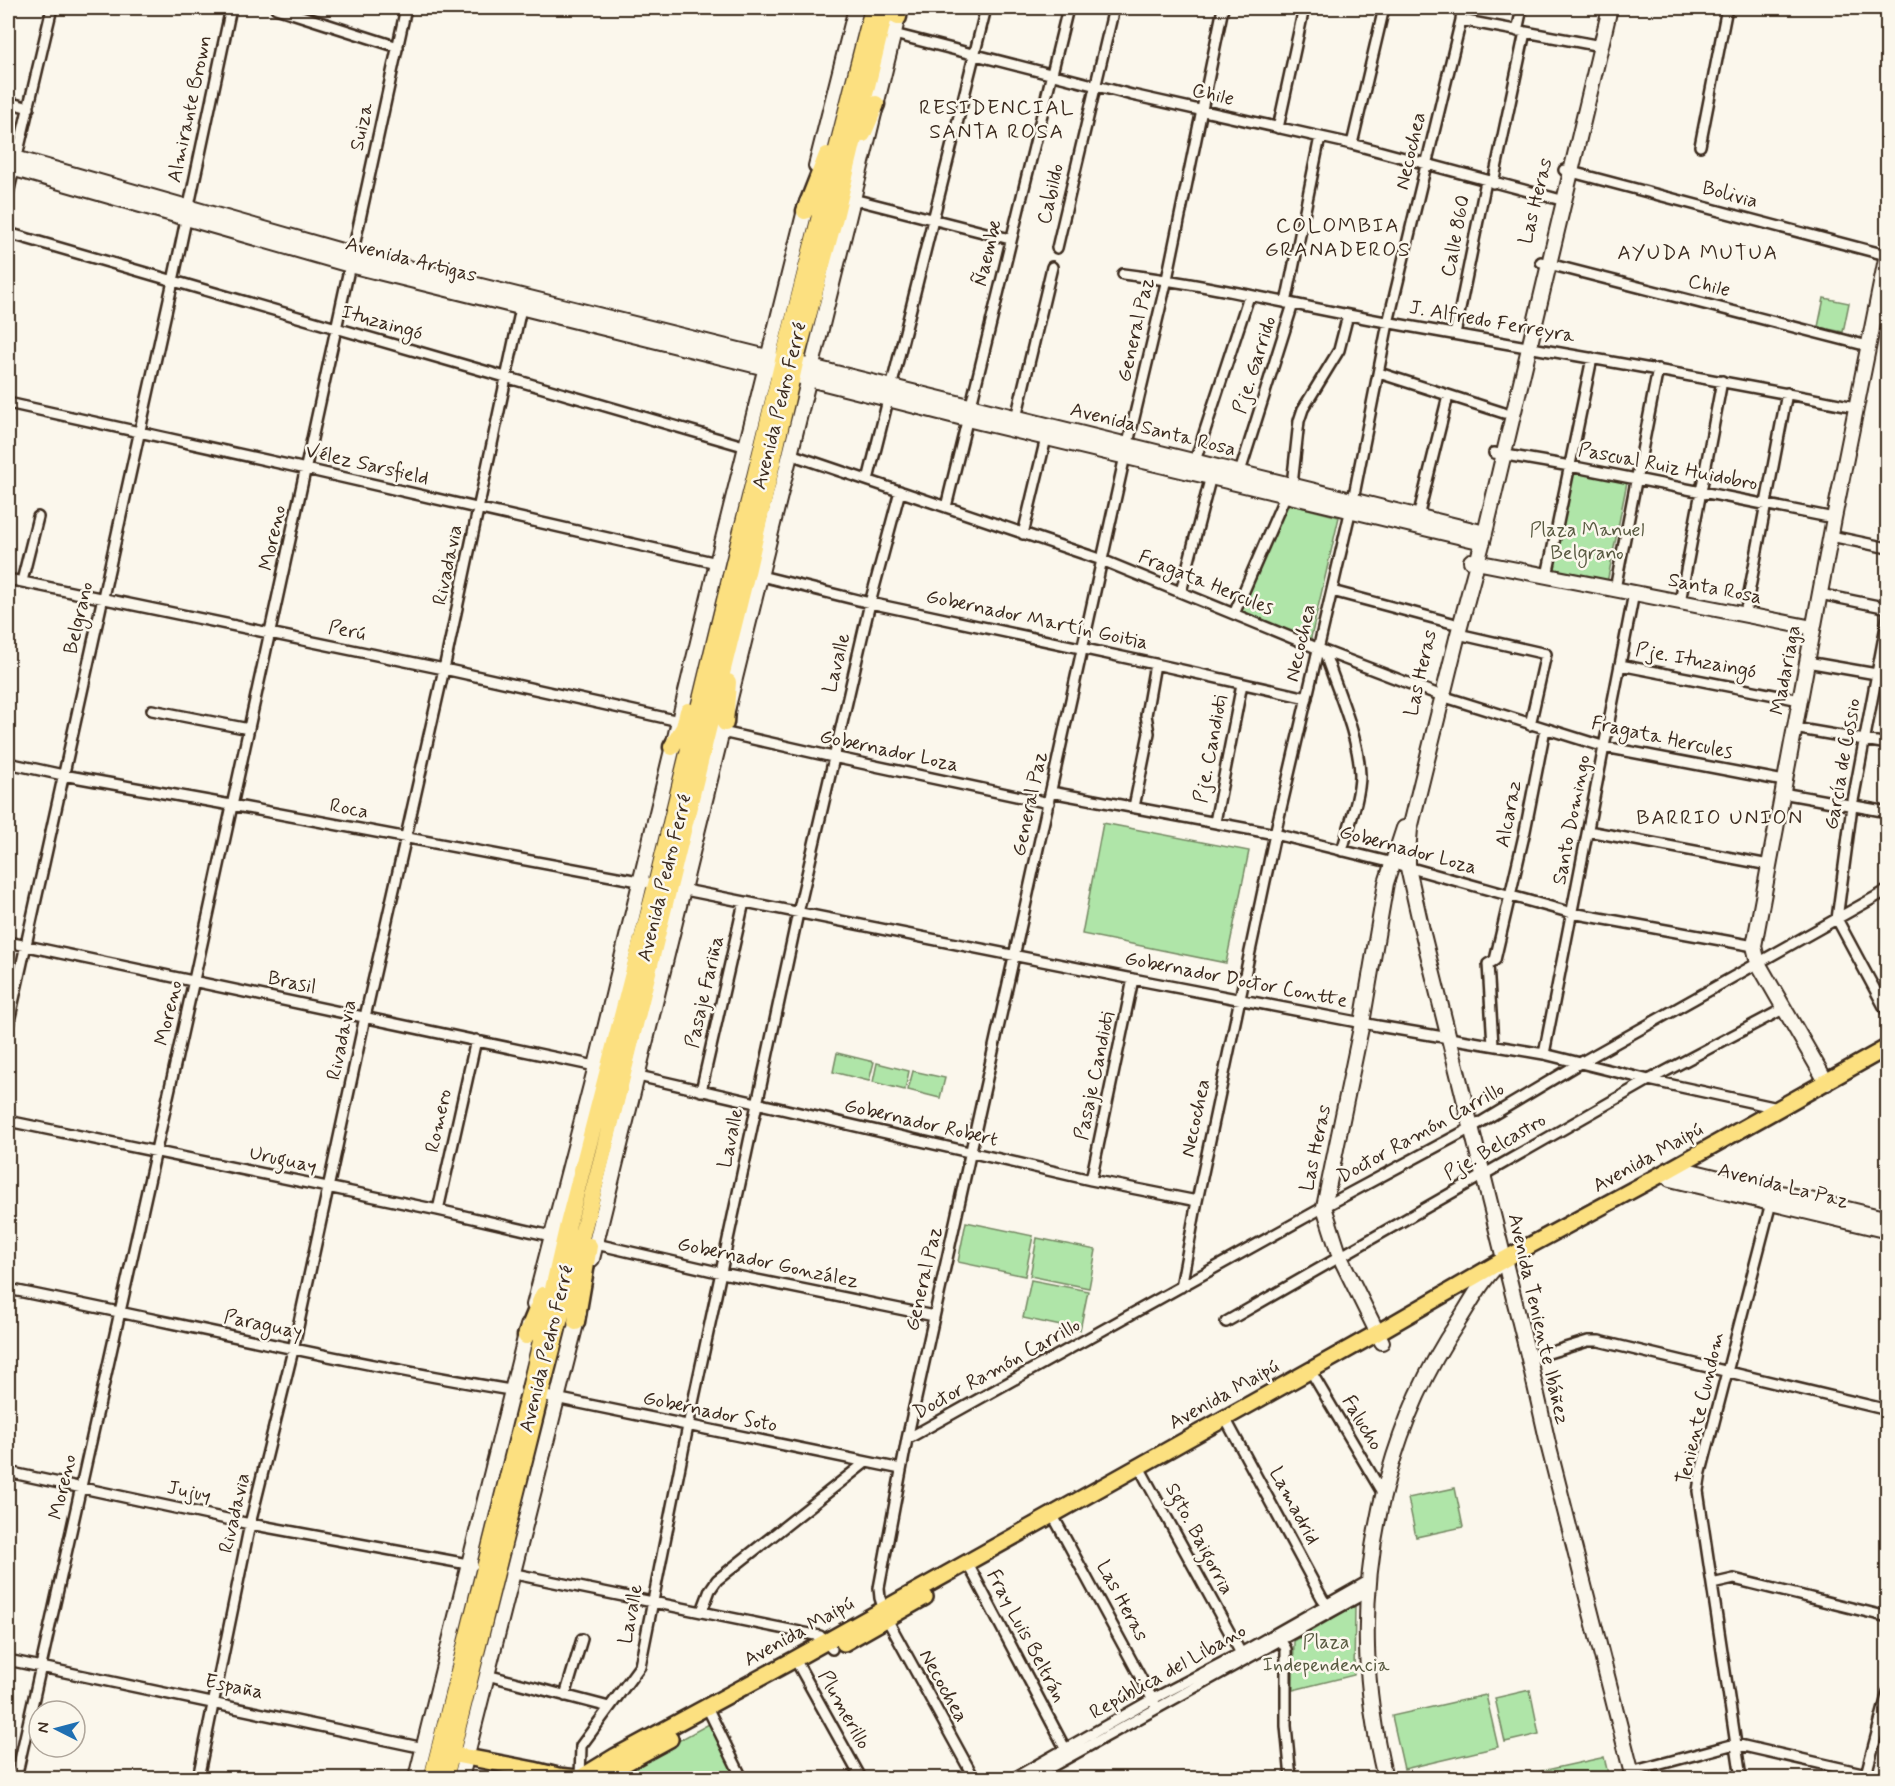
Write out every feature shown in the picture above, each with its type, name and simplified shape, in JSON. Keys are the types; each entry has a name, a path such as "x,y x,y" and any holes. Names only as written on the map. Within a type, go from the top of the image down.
{"highway":[{"name":"Avenida Pedro Ferré","path":"788,368 835,217 873,29 873,8"},
{"name":"Avenida Pedro Ferré","path":"535,1394 568,1224 616,1071 740,568 855,78 873,29 896,10"},
{"path":"805,211 855,78"},
{"path":"835,217 859,143 876,104"},
{"path":"724,727 726,689 740,568"},
{"path":"672,747 684,727 704,649 740,568"},
{"name":"Avenida Pedro Ferré","path":"445,1753 535,1394 603,1154 616,1071"},
{"path":"576,1322 603,1154"},
{"path":"526,1336 538,1310 568,1224"},
{"path":"432,1779 445,1753"},
{"path":"445,1753 445,1779"}],"main road":[{"name":"Avenida Pedro Ferré","path":"740,568 747,447 788,368 853,199 876,104 873,29 856,8"},
{"name":"Las Heras","path":"1408,868 1410,830 1439,695 1568,171 1597,46 1602,8"},
{"name":"Las Heras","path":"1597,46 1610,8"},
{"name":"Avenida Pedro Ferré","path":"662,886 672,747 679,721 740,568 790,454 788,368 805,211 873,29"},
{"name":"Avenida Artigas","path":"11,163 521,308 788,368"},
{"name":"Madariaga","path":"1827,1083 1758,963 1754,946 1855,407 1887,252"},
{"name":"Avenida Artigas","path":"351,259 788,368"},
{"name":"Las Heras","path":"1498,454 1504,413 1525,347"},
{"name":"Avenida Santa Rosa","path":"788,368 1479,536"},
{"name":"Avenida Santa Rosa","path":"968,413 1016,418 1047,432"},
{"name":"Avenida Santa Rosa","path":"1126,450 1196,461 1212,471 1240,472 1289,490"},
{"name":"Santa Rosa","path":"1473,562 1813,628"},
{"name":"Las Heras","path":"1379,1337 1340,1257 1324,1208 1362,1023 1386,883 1408,812 1439,695"},
{"name":"Avenida Pedro Ferré","path":"445,1753 535,1394 576,1322 596,1244 616,1071 662,886 724,727"},
{"name":"Avenida Teniente Ibáñez","path":"1408,868 1506,1263 1551,1460 1632,1776"},
{"name":"Avenida Maipú","path":"1677,1172 1780,1108 1887,1047"},
{"name":"Avenida Maipú","path":"598,1779 709,1712 1379,1337 1506,1263 1795,1112 1887,1057"},
{"name":"Avenida Pedro Ferré","path":"535,1394 526,1336 551,1236 616,1071"},
{"name":"Avenida La Paz","path":"1677,1172 1887,1231"},
{"name":"Avenida La Paz","path":"1772,1197 1887,1219"},
{"name":"Avenida Maipú","path":"1379,1337 1486,1280 1506,1263"},
{"path":"1385,1779 1377,1745 1367,1647 1370,1586 1383,1494 1406,1422 1420,1388 1448,1336 1486,1280"},
{"name":"Avenida Pedro Ferré","path":"445,1753 487,1675 491,1569"},
{"name":"Avenida Maipú","path":"580,1779 616,1756 709,1712"},
{"path":"445,1753 538,1774 580,1779"},
{"path":"416,1779 445,1753"},
{"path":"445,1753 461,1779"}],"street":[{"path":"8,194 11,163 29,108 52,8"},
{"name":"Almirante Brown","path":"186,212 231,8"},
{"path":"276,8 398,47"},
{"name":"Suiza","path":"351,259 406,8"},
{"path":"868,480 986,8"},
{"name":"Ñaembe","path":"946,507 1068,8"},
{"name":"Cabildo","path":"1057,248 1114,8"},
{"name":"General Paz","path":"885,1614 879,1588 907,1439 1126,450 1167,279 1223,8"},
{"path":"1278,128 1304,8"},
{"path":"1352,144 1383,8"},
{"name":"Necochea","path":"1181,1287 1197,1201 1275,834 1307,698 1321,650 1388,323 1462,8"},
{"name":"Calle 860","path":"1455,334 1521,32 1522,8"},
{"path":"1700,146 1727,8"},
{"path":"1461,20 1597,46"},
{"name":"Chile","path":"873,29 1095,86 1352,144 1560,200"},
{"path":"8,102 29,108"},
{"name":"Pje. Garrido","path":"1240,472 1290,303 1320,137"},
{"name":"Bolivia","path":"1568,171 1887,252"},
{"path":"853,199 1010,239"},
{"name":"Belgrano","path":"8,1026 173,282 186,212"},
{"name":"Ituzaingó","path":"8,233 747,447"},
{"name":"Moreno","path":"16,1779 195,980 351,259"},
{"name":"Chile","path":"1545,263 1868,346"},
{"path":"1016,418 1052,267"},
{"name":"J. Alfredo Ferreyra","path":"1123,274 1167,279 1388,323 1658,369 1855,407"},
{"path":"1196,461 1249,296"},
{"name":"Rivadavia","path":"198,1779 250,1524 293,1350 444,669 521,308"},
{"path":"1234,614 1289,490 1299,421 1303,409 1339,350 1348,315"},
{"path":"1547,576 1592,358"},
{"path":"1615,589 1658,369"},
{"path":"1379,373 1504,413"},
{"path":"1680,602 1722,381"},
{"path":"1745,614 1787,393"},
{"path":"1417,521 1448,396"},
{"name":"Vélez Sarsfield","path":"8,403 740,568"},
{"path":"1023,534 1047,432"},
{"name":"Fragata Hercules","path":"790,454 1102,560 1321,650 1439,695 1530,725 1605,747 1783,787 1852,806 1887,812"},
{"name":"Pascual Ruiz Huidobro","path":"1498,454 1834,518"},
{"path":"1181,592 1212,471"},
{"name":"Lavalle","path":"580,1779 580,1746 640,1666 688,1426 798,913 870,603 900,491"},
{"path":"21,581 38,517"},
{"path":"1832,536 1887,548"},
{"name":"Gobernador Martín Goitia","path":"740,568 870,603 1307,698"},
{"name":"Perú","path":"8,579 444,669 679,721"},
{"path":"1332,591 1546,654 1530,725"},
{"name":"Santo Domingo","path":"1544,1054 1634,593"},
{"path":"1820,594 1887,608"},
{"name":"García de Cossio","path":"1837,920 1852,806 1887,615"},
{"path":"1321,650 1354,739 1360,774 1358,791 1342,850"},
{"path":"1807,662 1887,676"},
{"path":"1134,807 1149,733 1146,715 1155,664"},
{"name":"Pje. Ituzaingó","path":"1620,665 1800,700"},
{"name":"Pje. Candioti","path":"1215,822 1242,684"},
{"path":"152,711 249,729"},
{"name":"Gobernador Loza","path":"724,727 833,757 1049,803"},
{"path":"1794,728 1887,744"},
{"name":"Alcaraz","path":"1493,1044 1488,964 1496,960 1545,729"},
{"name":"Roca","path":"8,763 662,886"},
{"name":"Gobernador Loza","path":"1051,792 1275,834 1393,863 1572,913 1754,946"},
{"path":"1588,831 1768,865"},
{"name":"Gobernador Doctor Contte","path":"662,886 1133,980 1544,1054 1649,1080 1780,1108"},
{"name":"Doctor Ramón Carrillo","path":"907,1439 1471,1128 1580,1063 1887,890"},
{"name":"Pasaje Fariña","path":"701,1091 744,902"},
{"path":"1837,920 1887,1014"},
{"name":"Brasil","path":"8,942 616,1071"},
{"name":"Pasaje Candioti","path":"1091,1180 1133,980"},
{"name":"Pje. Belcastro","path":"1226,1322 1649,1080 1785,1008"},
{"name":"Romero","path":"438,1210 476,1040"},
{"name":"Gobernador Robert","path":"616,1071 1091,1180 1197,1201"},
{"name":"Uruguay","path":"8,1121 438,1210 551,1236"},
{"name":"Teniente Cundom","path":"1741,1779 1698,1491 1772,1197"},
{"name":"Gobernador González","path":"596,1244 722,1273 934,1316"},
{"name":"Paraguay","path":"8,1290 293,1350 535,1394"},
{"path":"1529,1359 1588,1341 1599,1341 1887,1410"},
{"name":"Falucho","path":"1313,1374 1383,1494"},
{"name":"Gobernador Soto","path":"535,1394 901,1469"},
{"name":"Lamadrid","path":"1228,1422 1329,1608"},
{"path":"702,1611 710,1590 717,1580 866,1462"},
{"name":"Sgto. Baigorria","path":"1141,1471 1242,1657"},
{"name":"Jujuy","path":"8,1473 250,1524 702,1611 820,1636 829,1645"},
{"name":"Las Heras","path":"1054,1518 1155,1703"},
{"name":"Fray Luis Beltrán","path":"969,1566 1068,1754"},
{"path":"1712,1584 1734,1579 1887,1617"},
{"name":"República del Libano","path":"1031,1779 1068,1754 1155,1703 1370,1586"},
{"name":"Necochea","path":"885,1614 974,1779"},
{"path":"1278,1637 1286,1649 1286,1726 1291,1779"},
{"path":"565,1696 582,1639"},
{"name":"España","path":"8,1660 445,1753"},
{"name":"Plumerillo","path":"798,1663 861,1779"},
{"path":"487,1675 609,1707"},
{"path":"1865,1776 1887,1692"},
{"path":"709,1712 742,1779"},
{"path":"1632,1776 1735,1744 1884,1779"},
{"name":"República del Libano","path":"1014,1779 1068,1754"}],"green space":[{"path":"1824,298 1849,303 1843,332 1818,327"},
{"name":"Plaza Manuel Belgrano","path":"1573,469 1627,482 1607,583 1552,571"},
{"path":"1284,503 1339,517 1310,642 1240,613"},
{"path":"1103,823 1249,851 1226,963 1082,934"},
{"path":"837,1053 874,1062 869,1081 833,1072"},
{"path":"877,1063 909,1071 905,1090 873,1082"},
{"path":"913,1071 945,1078 940,1098 908,1090"},
{"path":"966,1222 1033,1236 1025,1276 958,1262"},
{"path":"1037,1238 1096,1250 1089,1288 1030,1276"},
{"path":"1031,1280 1088,1291 1080,1330 1023,1318"},
{"path":"1455,1488 1463,1527 1416,1537 1408,1498"},
{"name":"Plaza Independencia","path":"1355,1605 1354,1675 1293,1690 1294,1641"},
{"path":"1530,1690 1539,1734 1505,1742 1495,1698"},
{"path":"1486,1695 1498,1747 1404,1769 1392,1716"},
{"path":"709,1724 737,1778 642,1778 637,1775 634,1768 638,1763"},
{"path":"1604,1757 1609,1778 1510,1778 1601,1758"}],"district":[{"name":"RESIDENCIAL SANTA ROSA","path":"997,120"},
{"name":"COLOMBIA GRANADEROS","path":"1338,238"},
{"name":"AYUDA MUTUA","path":"1698,253"},
{"name":"BARRIO UNION","path":"1720,818"}]}
